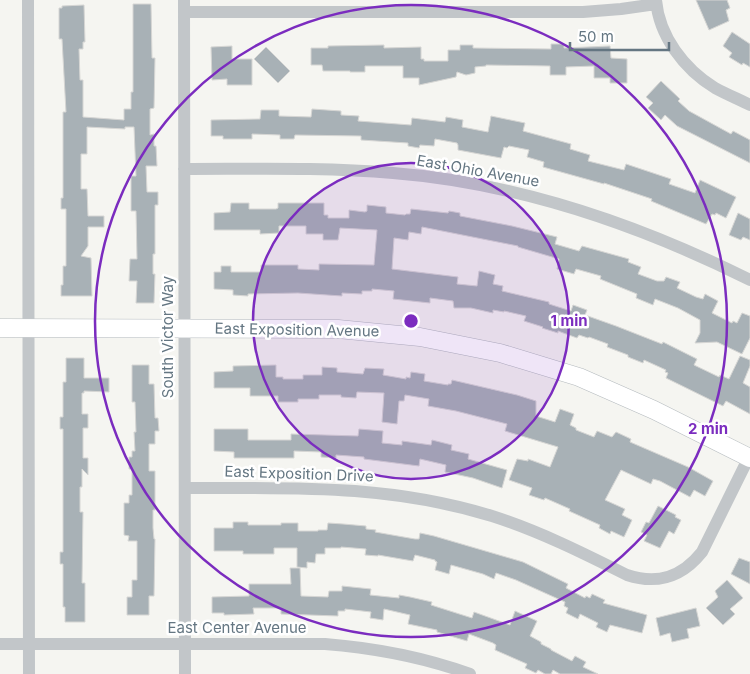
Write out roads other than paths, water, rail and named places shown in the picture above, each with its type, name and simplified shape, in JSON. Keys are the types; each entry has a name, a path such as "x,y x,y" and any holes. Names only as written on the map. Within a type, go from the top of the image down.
{"street":[{"path":"28,0 29,674"},
{"path":"184,6 583,12 621,9 656,2 665,33 674,50 686,64 715,88 750,105"},
{"name":"South Victor Way","path":"184,6 185,674"},
{"name":"East Ohio Avenue","path":"184,169 345,170 424,176 492,188 540,198 634,228 750,280"},
{"name":"East Exposition Avenue","path":"0,328 346,329 420,337 476,347 540,364 586,380 654,410 750,458"},
{"name":"East Exposition Drive","path":"185,488 332,488 397,494 429,500 515,524 553,539 627,575 639,579 655,580 682,572 702,552 750,458"},
{"name":"East Center Avenue","path":"0,644 325,644 390,652 422,659 470,674"}]}
